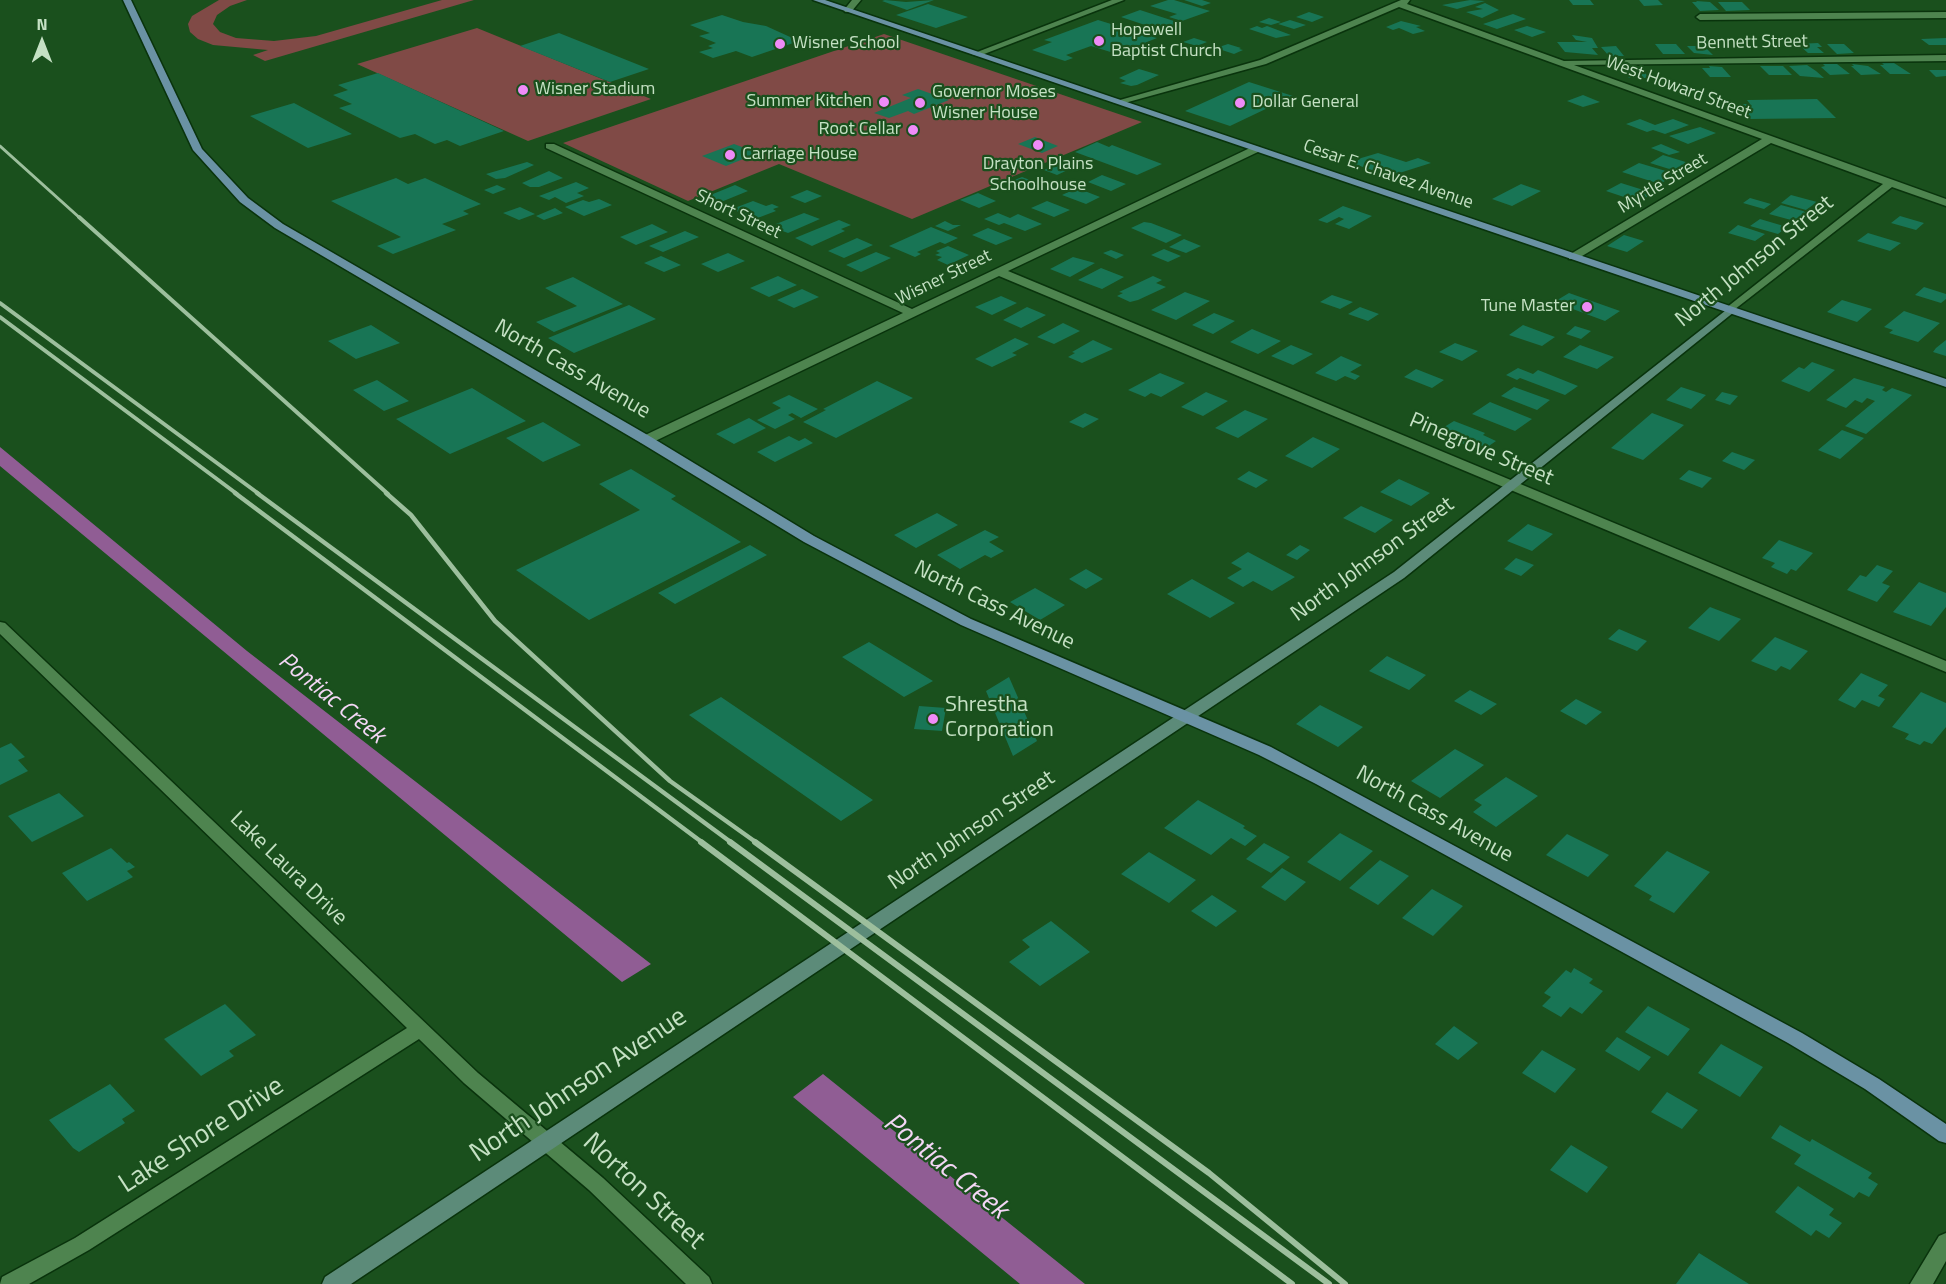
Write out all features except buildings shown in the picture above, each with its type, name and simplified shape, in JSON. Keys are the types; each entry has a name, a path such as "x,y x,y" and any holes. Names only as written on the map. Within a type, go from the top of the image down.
{"main road":[{"name":"North Cass Avenue","path":"127,0 198,150 244,200 300,239 646,440 809,539 959,619 1265,751 1322,780 1796,1038 1864,1079 1946,1135"},
{"name":"Cesar E. Chavez Avenue","path":"817,0 1946,383"}],"street":[{"path":"848,10 857,0"},
{"path":"1085,0 1088,12"},
{"path":"976,54 1120,0"},
{"path":"1118,102 1263,62 1404,2"},
{"name":"West Howard Street","path":"1404,2 1559,62 1946,203"},
{"path":"1700,17 1946,15"},
{"name":"Bennett Street","path":"1559,62 1946,58"},
{"name":"Myrtle Street","path":"1573,257 1770,139"},
{"name":"Short Street","path":"550,146 912,314"},
{"name":"Wisner Street","path":"646,440 1256,149"},
{"name":"North Johnson Street","path":"856,936 1399,574 1890,183"},
{"name":"Pinegrove Street","path":"999,272 1946,667"},
{"name":"Lake Laura Drive","path":"0,626 471,1078 546,1142"},
{"name":"North Johnson Avenue","path":"333,1284 856,936"},
{"name":"Lake Shore Drive","path":"10,1284 82,1244 420,1029"},
{"name":"Norton Street","path":"546,1142 596,1184 701,1284"},
{"path":"1921,1284 1946,1242"}],"shaded area":[{"path":"219,0 247,0 230,6 217,15 213,24 220,32 236,38 274,41 316,36 442,0 474,0 265,61 253,55 268,50 213,45 198,39 190,32 188,24 192,16"},
{"name":"Wisner Stadium","path":"477,28 651,99 528,141 357,64"},
{"path":"884,34 1142,122 912,219 779,164 688,201 563,143"},
{"path":"0,447 247,651 651,964 622,982 0,466"},
{"path":"823,1074 1085,1284 1020,1284 793,1097"}],"railway":[{"path":"0,146 81,219"},
{"path":"79,217 388,494"},
{"path":"0,303 259,494"},
{"path":"0,317 237,494"},
{"path":"235,493 703,843"},
{"path":"257,493 732,843"},
{"path":"386,493 411,515 495,621 670,781 757,843"},
{"path":"701,842 1292,1284"},
{"path":"730,842 1329,1284"},
{"path":"755,842 1209,1173 1345,1284"}],"place":[{"name":"Hopewell Baptist Church","path":"1099,41"},
{"name":"Wisner School","path":"780,44"},
{"name":"Wisner Stadium","path":"523,90"},
{"name":"Summer Kitchen","path":"884,102"},
{"name":"Governor Moses Wisner House","path":"920,103"},
{"name":"Dollar General","path":"1240,103"},
{"name":"Root Cellar","path":"913,130"},
{"name":"Drayton Plains Schoolhouse","path":"1038,145"},
{"name":"Carriage House","path":"730,155"},
{"name":"Tune Master","path":"1587,307"},
{"name":"Shrestha Corporation","path":"933,719"}],"water label":[{"name":"Pontiac Creek","path":"331,699"},
{"name":"Pontiac Creek","path":"945,1167"}]}
